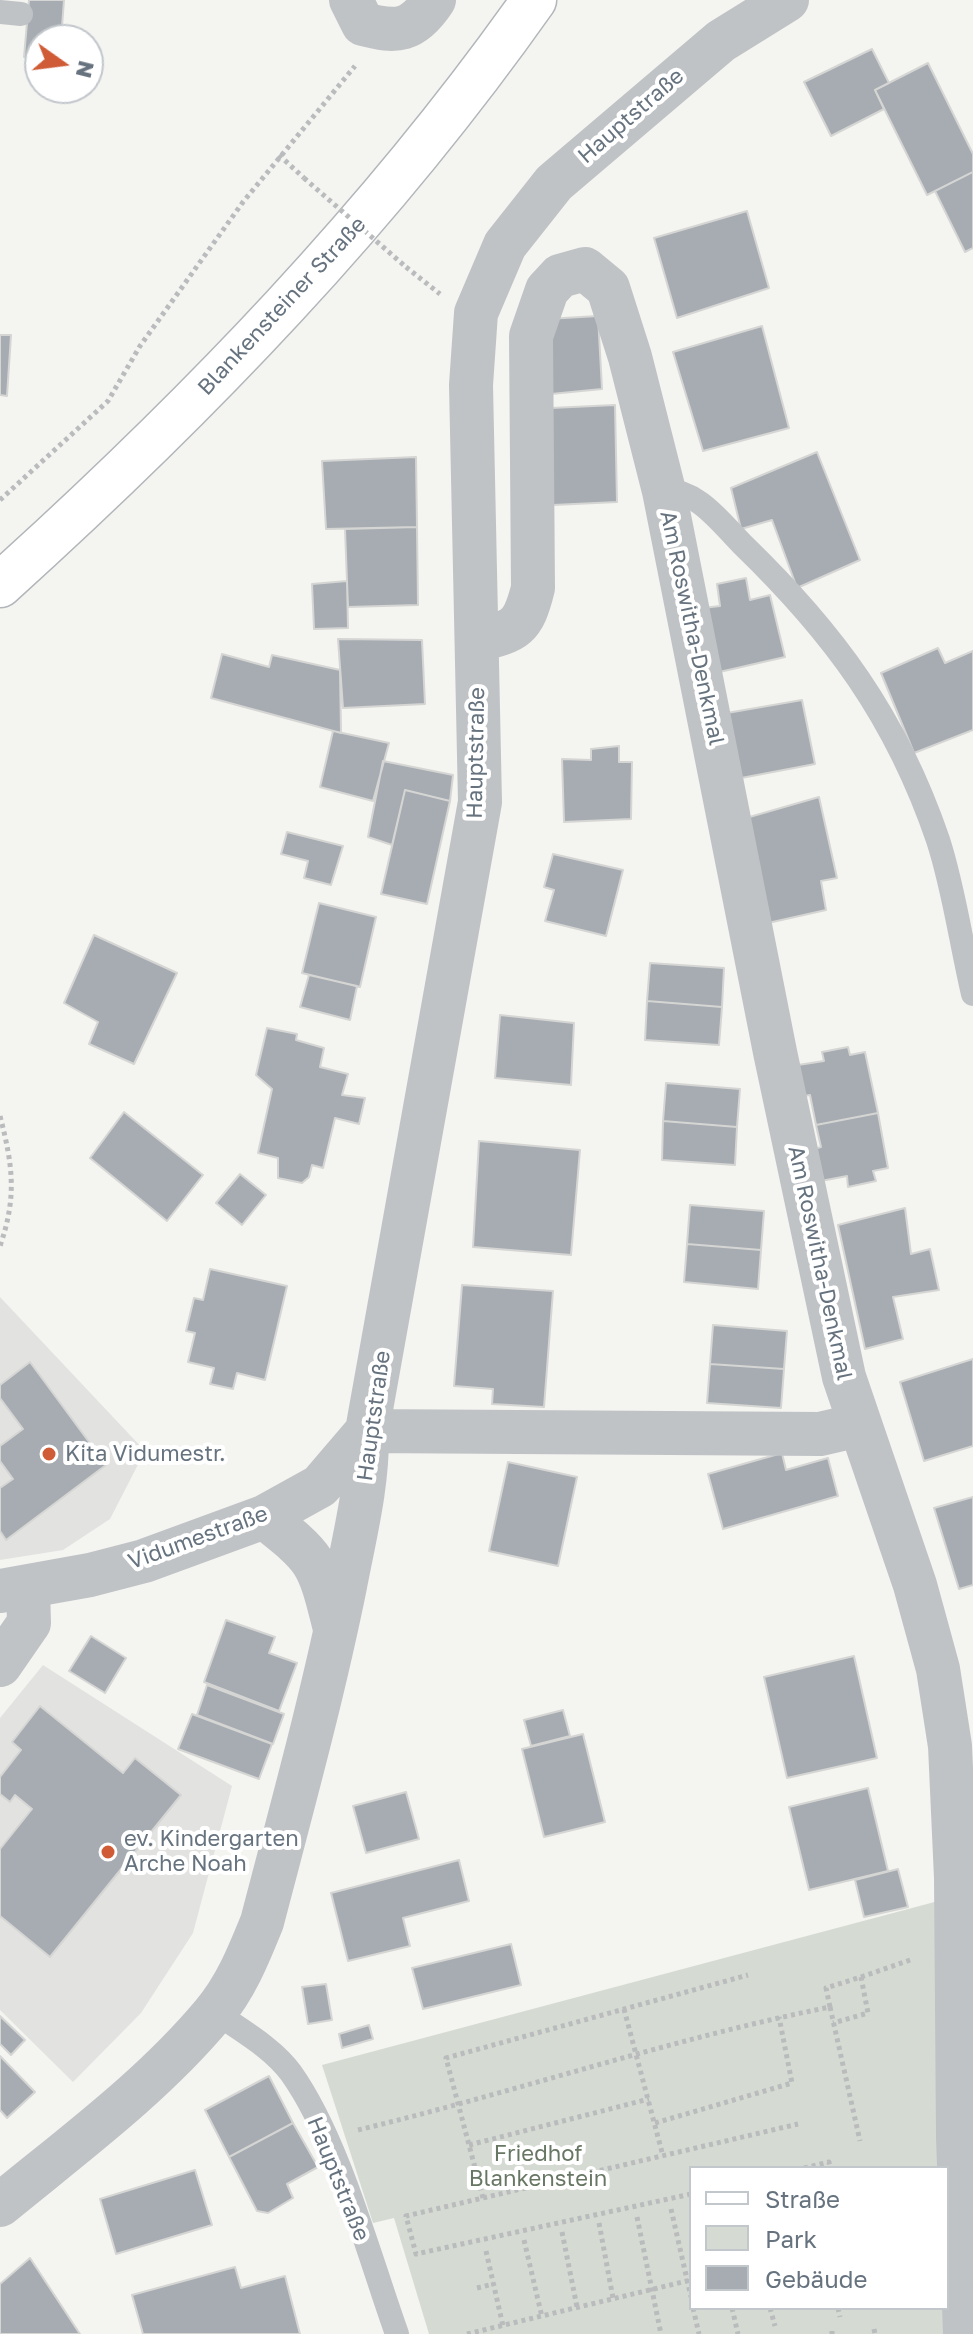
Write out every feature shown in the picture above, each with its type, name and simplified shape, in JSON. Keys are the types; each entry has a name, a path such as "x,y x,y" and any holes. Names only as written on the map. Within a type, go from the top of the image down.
{"main road":[{"name":"Blankensteiner Straße","path":"0,585 116,481 307,284 468,94 534,0"}],"street":[{"path":"351,0 363,24 400,30 412,24 434,0"},
{"name":"Hauptstraße","path":"0,2205 146,2085 215,2012 243,1968 262,1922 336,1631 368,1468 367,1431 480,802 471,385 476,313 505,245 554,183 637,108 721,41 787,0"},
{"name":"Am Roswitha-Denkmal","path":"477,640 511,632 526,616 533,588 531,336 547,290 560,276 585,269 608,288 664,491 778,1068 844,1377 915,1585 938,1669 950,1746 965,2334"},
{"path":"367,1431 820,1434 859,1425"},
{"name":"Vidumestraße","path":"14,1589 144,1561 264,1517 320,1486 367,1431"},
{"name":"Hauptstraße","path":"264,1517 305,1550 320,1570 336,1631"},
{"path":"0,1665 29,1623 14,1589"}],"lane":[{"path":"664,491 673,490 699,502 785,588 861,678 896,738 938,841 973,994"},
{"name":"Hauptstraße","path":"215,2012 263,2046 290,2072 327,2141 397,2334"}],"path":[{"path":"0,500 108,401 149,334 279,155 384,29"},
{"path":"279,155 406,267"},
{"path":"0,1116 12,1163 11,1213 0,1246"},
{"path":"860,2141 826,1988 955,1944"},
{"path":"483,2198 446,2058 748,1975"},
{"path":"833,2023 868,2013 861,1977"},
{"path":"327,2141 637,2054 830,2007"},
{"path":"624,2009 663,2156"},
{"path":"655,2123 792,2083 779,2017"},
{"path":"469,2145 649,2099"},
{"path":"689,2194 416,2254 406,2216 798,2124"},
{"path":"812,2166 829,2162 830,2166"},
{"path":"467,2334 689,2280 671,2209"},
{"path":"637,2217 661,2334"},
{"path":"599,2223 613,2298"},
{"path":"562,2232 577,2307"},
{"path":"524,2240 542,2317"},
{"path":"486,2251 503,2326"},
{"path":"477,2288 493,2284"},
{"path":"693,2310 699,2334"},
{"path":"732,2310 738,2334"},
{"path":"771,2310 775,2326"},
{"path":"838,2310 840,2317"}],"shaded area":[{"path":"0,1297 145,1451 110,1519 63,1550 0,1560"},
{"name":"ev. Kindergarten Arche Noah","path":"43,1665 232,1786 193,1933 141,2013 73,2082 0,2010 0,1718"}],"green space":[{"name":"Friedhof Blankenstein","path":"942,1900 942,2166 689,2166 689,2310 946,2310 948,2334 429,2334 394,2218 373,2223 322,2065"}],"building":[{"path":"29,0 64,0 62,24 27,24"},
{"path":"872,49 889,83 875,90 884,109 831,136 804,82"},
{"path":"928,63 973,154 973,172 927,195 875,90"},
{"path":"973,172 973,248 965,252 935,191"},
{"path":"747,211 769,288 677,318 654,238"},
{"path":"598,316 602,389 551,394 547,319"},
{"path":"762,326 789,428 703,451 673,352"},
{"path":"0,335 11,335 7,396 0,395"},
{"path":"615,405 617,502 553,505 551,408"},
{"path":"817,452 860,560 797,588 772,520 741,529 731,488"},
{"path":"416,457 417,527 326,529 322,461"},
{"path":"417,527 418,605 348,607 345,529"},
{"path":"746,578 750,600 770,595 785,657 715,673 703,608 720,606 717,584"},
{"path":"347,581 348,628 314,629 312,584"},
{"path":"338,639 422,640 425,704 343,708"},
{"path":"938,648 945,663 973,651 973,730 914,753 881,673"},
{"path":"222,654 269,667 272,655 340,670 341,733 211,698"},
{"path":"802,700 815,764 736,779 727,713"},
{"path":"333,731 389,743 373,801 320,787"},
{"path":"619,746 619,762 632,762 631,819 564,822 562,759 591,760 591,749"},
{"path":"383,761 453,775 450,801 405,790 392,845 368,837"},
{"path":"405,790 450,801 427,904 381,894"},
{"path":"819,797 837,878 821,881 826,910 768,923 746,818"},
{"path":"287,832 343,846 331,885 304,878 308,861 281,854"},
{"path":"553,854 623,870 606,936 545,921 554,890 544,887"},
{"path":"319,903 376,917 360,987 302,973"},
{"path":"94,935 177,973 134,1064 89,1044 98,1022 64,1003"},
{"path":"650,963 724,968 722,1007 647,1001"},
{"path":"309,975 357,986 350,1020 300,1007"},
{"path":"647,1001 722,1007 719,1045 645,1040"},
{"path":"500,1015 574,1023 571,1085 495,1078"},
{"path":"267,1028 297,1034 296,1040 324,1048 320,1067 348,1074 342,1095 365,1098 359,1124 335,1118 323,1168 312,1165 309,1177 302,1183 278,1178 278,1158 258,1153 272,1089 256,1075"},
{"path":"848,1047 850,1055 865,1052 878,1113 816,1125 810,1095 804,1096 798,1065 824,1061 822,1052"},
{"path":"666,1083 740,1089 737,1127 663,1121"},
{"path":"124,1112 203,1175 167,1221 90,1158"},
{"path":"878,1113 888,1168 873,1171 876,1181 848,1187 847,1176 821,1181 814,1149 821,1147 816,1125"},
{"path":"663,1121 737,1127 735,1165 662,1160"},
{"path":"479,1141 580,1150 571,1255 473,1247"},
{"path":"240,1174 266,1195 242,1225 216,1203"},
{"path":"690,1205 764,1211 761,1250 687,1244"},
{"path":"905,1208 911,1254 930,1249 939,1290 893,1297 903,1339 865,1349 838,1225"},
{"path":"687,1244 761,1250 758,1289 684,1282"},
{"path":"210,1269 287,1286 265,1380 237,1373 233,1389 210,1384 214,1368 188,1362 195,1333 186,1331 194,1298 203,1300"},
{"path":"462,1285 553,1291 544,1407 492,1404 493,1389 454,1386"},
{"path":"713,1325 787,1331 784,1369 710,1364"},
{"path":"973,1359 973,1446 924,1461 900,1382"},
{"name":"Kita Vidumestr.","path":"30,1362 106,1465 6,1540 0,1531 0,1488 13,1479 0,1461 0,1446 23,1429 0,1398 0,1385"},
{"path":"710,1364 784,1369 781,1408 707,1403"},
{"path":"782,1453 786,1470 828,1458 838,1496 723,1529 708,1474"},
{"path":"508,1462 577,1477 558,1566 489,1551"},
{"path":"973,1497 973,1585 959,1589 934,1508"},
{"path":"226,1620 275,1637 269,1653 297,1663 279,1711 204,1682"},
{"path":"91,1636 126,1658 105,1693 69,1671"},
{"path":"854,1656 877,1758 787,1778 764,1677"},
{"path":"207,1685 284,1714 273,1744 197,1715"},
{"path":"40,1706 123,1773 135,1758 181,1795 50,1957 0,1916 0,1849 32,1809 15,1795 10,1802 0,1794 0,1777 21,1750 12,1742"},
{"path":"563,1710 570,1736 531,1746 524,1720"},
{"path":"192,1714 272,1744 259,1779 178,1749"},
{"path":"583,1734 605,1822 544,1837 522,1749"},
{"path":"868,1788 888,1871 809,1890 789,1807"},
{"path":"406,1792 419,1839 366,1853 353,1806"},
{"path":"459,1860 469,1901 403,1918 410,1946 348,1961 331,1893"},
{"path":"898,1869 908,1907 864,1917 855,1880"},
{"path":"511,1944 521,1985 423,2009 412,1968"},
{"path":"326,1984 332,2020 308,2024 302,1987"},
{"path":"0,2016 25,2040 11,2055 0,2044"},
{"path":"369,2025 373,2039 342,2048 339,2034"},
{"path":"0,2056 35,2092 7,2118 0,2110"},
{"path":"269,2076 293,2123 229,2157 205,2110"},
{"path":"293,2123 318,2167 287,2184 293,2198 268,2213 257,2211 229,2157"},
{"path":"195,2170 212,2225 116,2254 100,2199"},
{"path":"30,2258 80,2334 0,2334 0,2284"},
{"path":"235,2267 241,2288 285,2276 300,2334 143,2334 132,2295"}],"place":[{"name":"Kita Vidumestr.","path":"49,1454"},
{"name":"ev. Kindergarten Arche Noah","path":"108,1852"}]}
